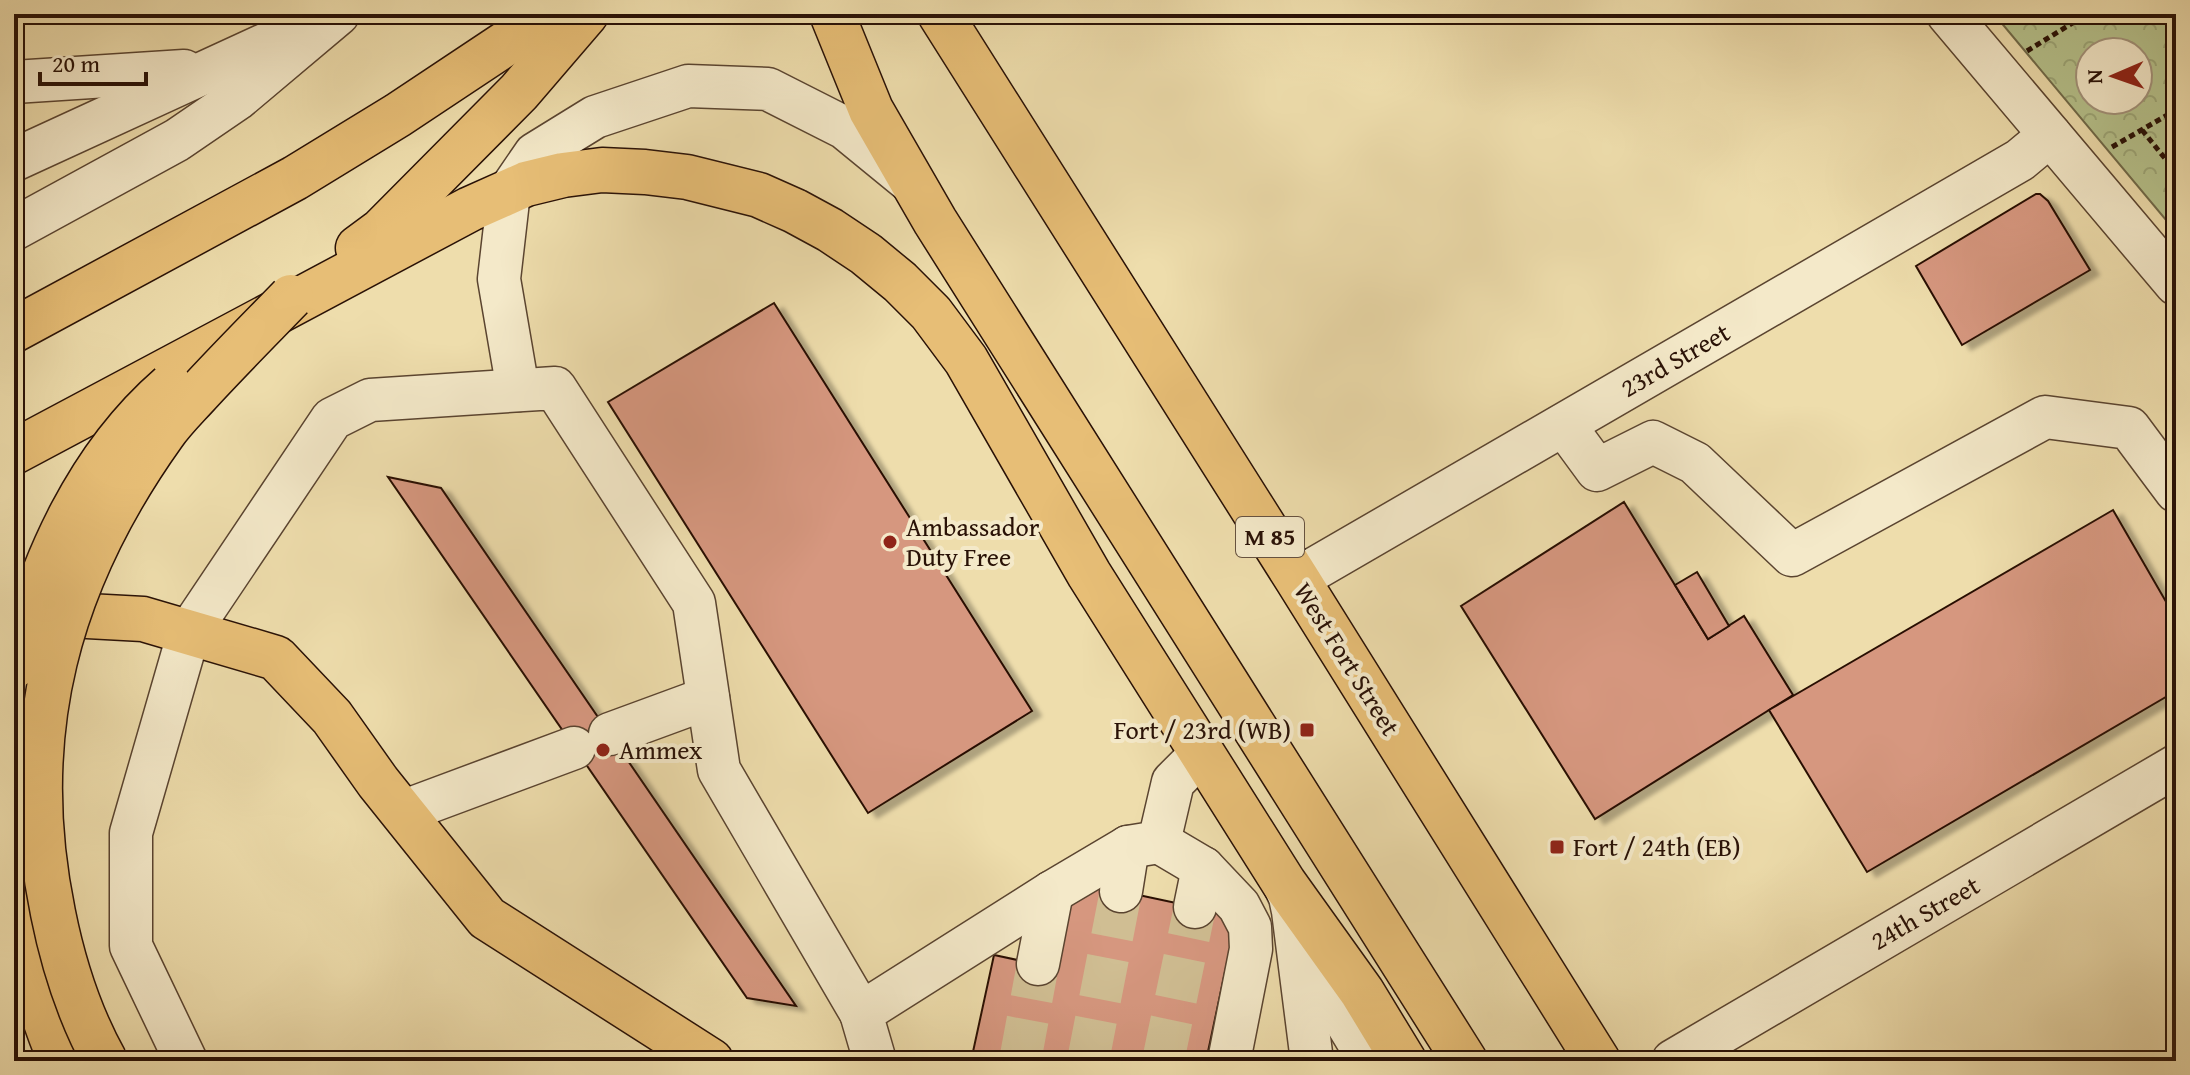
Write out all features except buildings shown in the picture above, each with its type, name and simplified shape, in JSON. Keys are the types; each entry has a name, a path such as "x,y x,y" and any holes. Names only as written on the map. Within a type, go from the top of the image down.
{"main road":[{"path":"14,330 295,178 398,115 550,14"},
{"path":"14,666 24,629 65,524 114,447 179,378 381,231 519,92 586,14"},
{"path":"832,14 871,110 951,248 1465,1061"},
{"name":"West Fort Street","path":"940,14 1598,1061"},
{"path":"14,452 470,209 526,184 602,170 645,172 687,177 759,195 830,230 866,254 931,313 966,360 1089,574 1284,883 1362,992 1404,1061"},
{"path":"105,1061 60,949 39,831 39,760 44,707 53,662 92,552 128,485 165,431 291,297"},
{"path":"14,611 143,619 276,658 332,717 378,782 487,918 711,1061"},
{"path":"14,902 44,1022 61,1061"}],"street":[{"path":"14,160 331,14"},
{"path":"14,229 177,140 237,99 338,14"},
{"path":"1948,14 2176,284"},
{"path":"14,82 173,72 231,60"},
{"path":"518,390 499,279 509,192 535,154 595,117 688,86 768,89 845,128 914,185"},
{"name":"23rd Street","path":"1297,579 2020,160 2050,135"},
{"path":"186,1061 131,946 131,833 189,632 332,419 370,400 555,388 694,603 719,770 861,1013 875,1061"},
{"path":"1564,425 1597,470 1653,442 1695,463 1792,555 2045,417 2129,428 2176,491"},
{"path":"402,812 708,698"},
{"path":"1121,891 1173,782 1202,753"},
{"name":"24th Street","path":"1673,1061 2176,766"},
{"path":"1144,844 1199,888 1239,906 1250,927 1251,949 1229,1061"},
{"path":"861,1013 1052,892 1144,844"},
{"path":"1284,883 1290,897 1313,1043"},
{"path":"1038,964 1052,892"},
{"path":"1295,927 1305,955 1370,1061"}],"path":[{"path":"1995,70 2087,14"},
{"path":"2108,149 2176,110"},
{"path":"2142,130 2176,172"}],"green space":[{"path":"1994,14 2176,14 2176,232 2079,116 2154,116 2154,36 2074,36 2074,110"}],"tunnel":[{"path":"1088,1061 1121,891"},
{"path":"1163,1061 1195,907"},
{"path":"1020,1061 1038,964"}],"place":[{"name":"Ambassador Duty Free","path":"890,542"},
{"name":"Fort / 23rd (WB)","path":"1307,730"},
{"name":"Ammex","path":"603,750"},
{"name":"Fort / 24th (EB)","path":"1557,847"}]}
